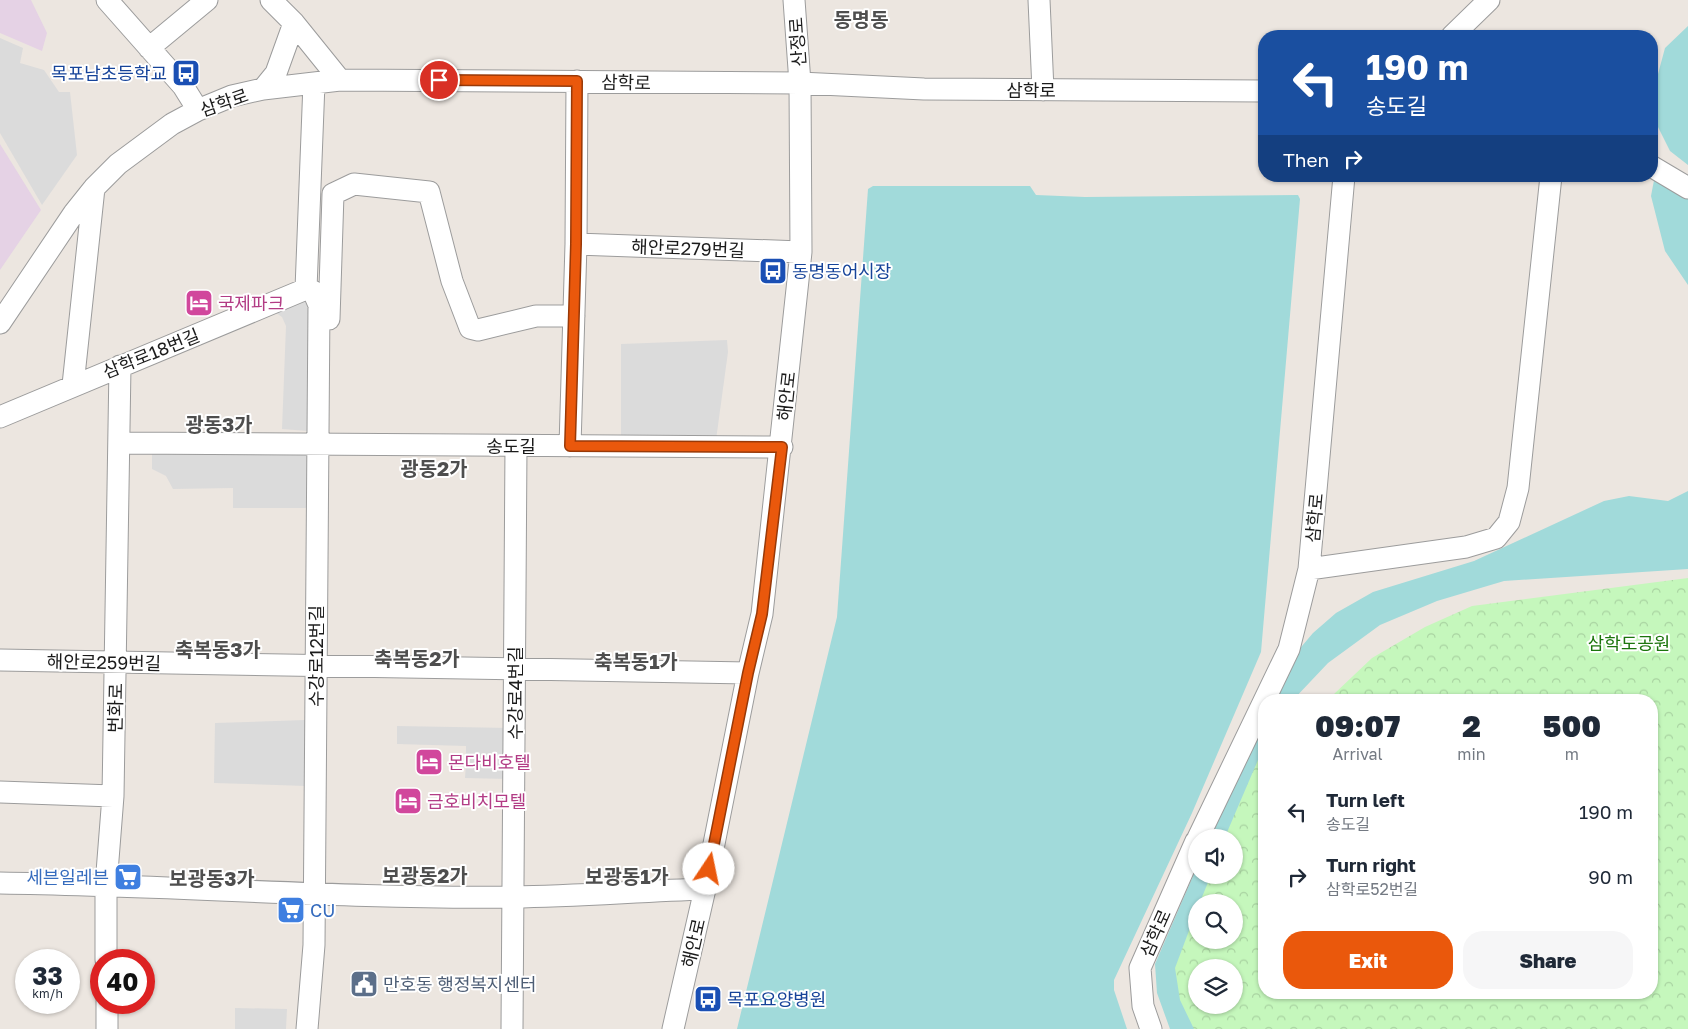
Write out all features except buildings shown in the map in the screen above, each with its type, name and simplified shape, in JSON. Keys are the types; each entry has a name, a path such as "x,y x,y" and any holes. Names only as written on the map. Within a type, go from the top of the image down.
{"street":[{"path":"107,0 183,86 198,110"},
{"path":"149,48 207,0"},
{"path":"272,0 289,13 340,80"},
{"name":"산정로","path":"794,0 800,83"},
{"path":"1039,0 1043,90"},
{"path":"1458,30 1489,0"},
{"path":"263,89 276,73 289,13"},
{"name":"삼학로","path":"0,323 74,213 94,188 145,142 198,110 232,96 263,89 340,80 800,83 924,89 1258,91"},
{"path":"570,446 576,244 577,81"},
{"path":"306,289 314,83"},
{"name":"해안로","path":"673,1029 706,888 748,673 762,614 782,447 801,252 800,83"},
{"path":"1658,170 1688,188"},
{"name":"삼학로","path":"1267,694 1289,649 1309,569 1343,182"},
{"path":"1309,569 1466,547 1496,538 1509,522 1518,488 1551,182"},
{"path":"318,353 328,349 333,194 354,184 429,192 452,282 470,328 478,330 536,316 574,316"},
{"path":"73,385 94,188"},
{"name":"해안로279번길","path":"576,244 801,252"},
{"name":"수강로12번길","path":"306,289 313,291 319,305 314,945 307,1029"},
{"name":"삼학로18번길","path":"0,417 306,289"},
{"name":"번화로","path":"106,949 106,885 113,796 120,366"},
{"name":"송도길","path":"120,443 782,447"},
{"name":"수강로4번길","path":"512,1029 516,446"},
{"name":"해안로259번길","path":"0,660 748,673"},
{"name":"삼학로","path":"1202,829 1258,713"},
{"path":"0,792 113,796"},
{"name":"삼학로","path":"1151,1029 1143,1006 1140,968 1188,859"},
{"path":"0,884 106,885 314,894 513,897 706,888"},
{"path":"107,1014 107,1029"}],"shaded area":[{"path":"0,0 31,0 47,33 42,51 0,33"},
{"path":"0,38 23,48 20,63 44,70 59,92 70,92 77,155 42,205 0,133"},
{"path":"0,144 41,210 0,270"},
{"path":"301,297 311,313 308,431 282,429 286,326 282,317 272,310"},
{"path":"727,340 728,352 716,440 621,436 621,344"},
{"path":"152,443 317,444 317,508 233,508 233,488 173,489 166,476 152,469"},
{"path":"305,720 306,786 214,783 215,723"},
{"path":"397,726 510,728 508,779 465,778 466,764 469,764 469,761 466,760 466,746 397,744"},
{"path":"235,1008 287,1009 286,1029 235,1029"}],"green space":[{"name":"삼학도공원","path":"1688,578 1688,1029 1180,1029 1166,962 1188,913 1188,949 1243,949 1243,894 1196,894 1201,884 1243,884 1243,829 1226,829 1258,756 1258,999 1658,999 1658,694 1334,694 1372,658 1425,627 1472,606"}],"water":[{"path":"1688,26 1688,165 1670,151 1658,127 1658,74 1665,48"},
{"path":"1658,177 1688,195 1688,285 1665,251 1651,196 1654,182 1658,182"},
{"path":"873,186 1030,186 1036,195 1085,197 1298,195 1300,199 1261,652 1192,813 1114,980 1114,990 1127,1029 737,1029 837,617 868,189"},
{"path":"1688,491 1688,569 1504,581 1437,601 1380,625 1328,663 1299,694 1275,694 1291,659 1313,633 1336,613 1373,592 1474,561 1604,501 1629,496 1668,501"},
{"path":"1258,732 1258,760 1228,829 1214,829"},
{"path":"1190,884 1207,884 1203,894 1188,894 1188,933 1175,968 1180,1000 1194,1029 1170,1029 1157,993 1155,964"}],"place":[{"name":"목포남초등학교","path":"186,73"},
{"name":"동명동어시장","path":"773,271"},
{"name":"국제파크","path":"199,303"},
{"name":"몬다비호텔","path":"429,762"},
{"name":"금호비치모텔","path":"408,801"},
{"name":"세븐일레븐","path":"128,877"},
{"name":"CU","path":"291,910"},
{"name":"만호동 행정복지센터","path":"364,984"},
{"name":"목포요양병원","path":"708,999"}],"district":[{"name":"동명동","path":"861,19"},
{"name":"광동3가","path":"219,424"},
{"name":"광동2가","path":"434,468"},
{"name":"축복동3가","path":"218,649"},
{"name":"축복동2가","path":"417,658"},
{"name":"축복동1가","path":"636,661"},
{"name":"보광동2가","path":"425,875"},
{"name":"보광동1가","path":"627,876"},
{"name":"보광동3가","path":"212,878"}],"route":[{"path":"439,80 577,81 576,244 570,446 782,447 762,614 748,673 709,869"}]}
